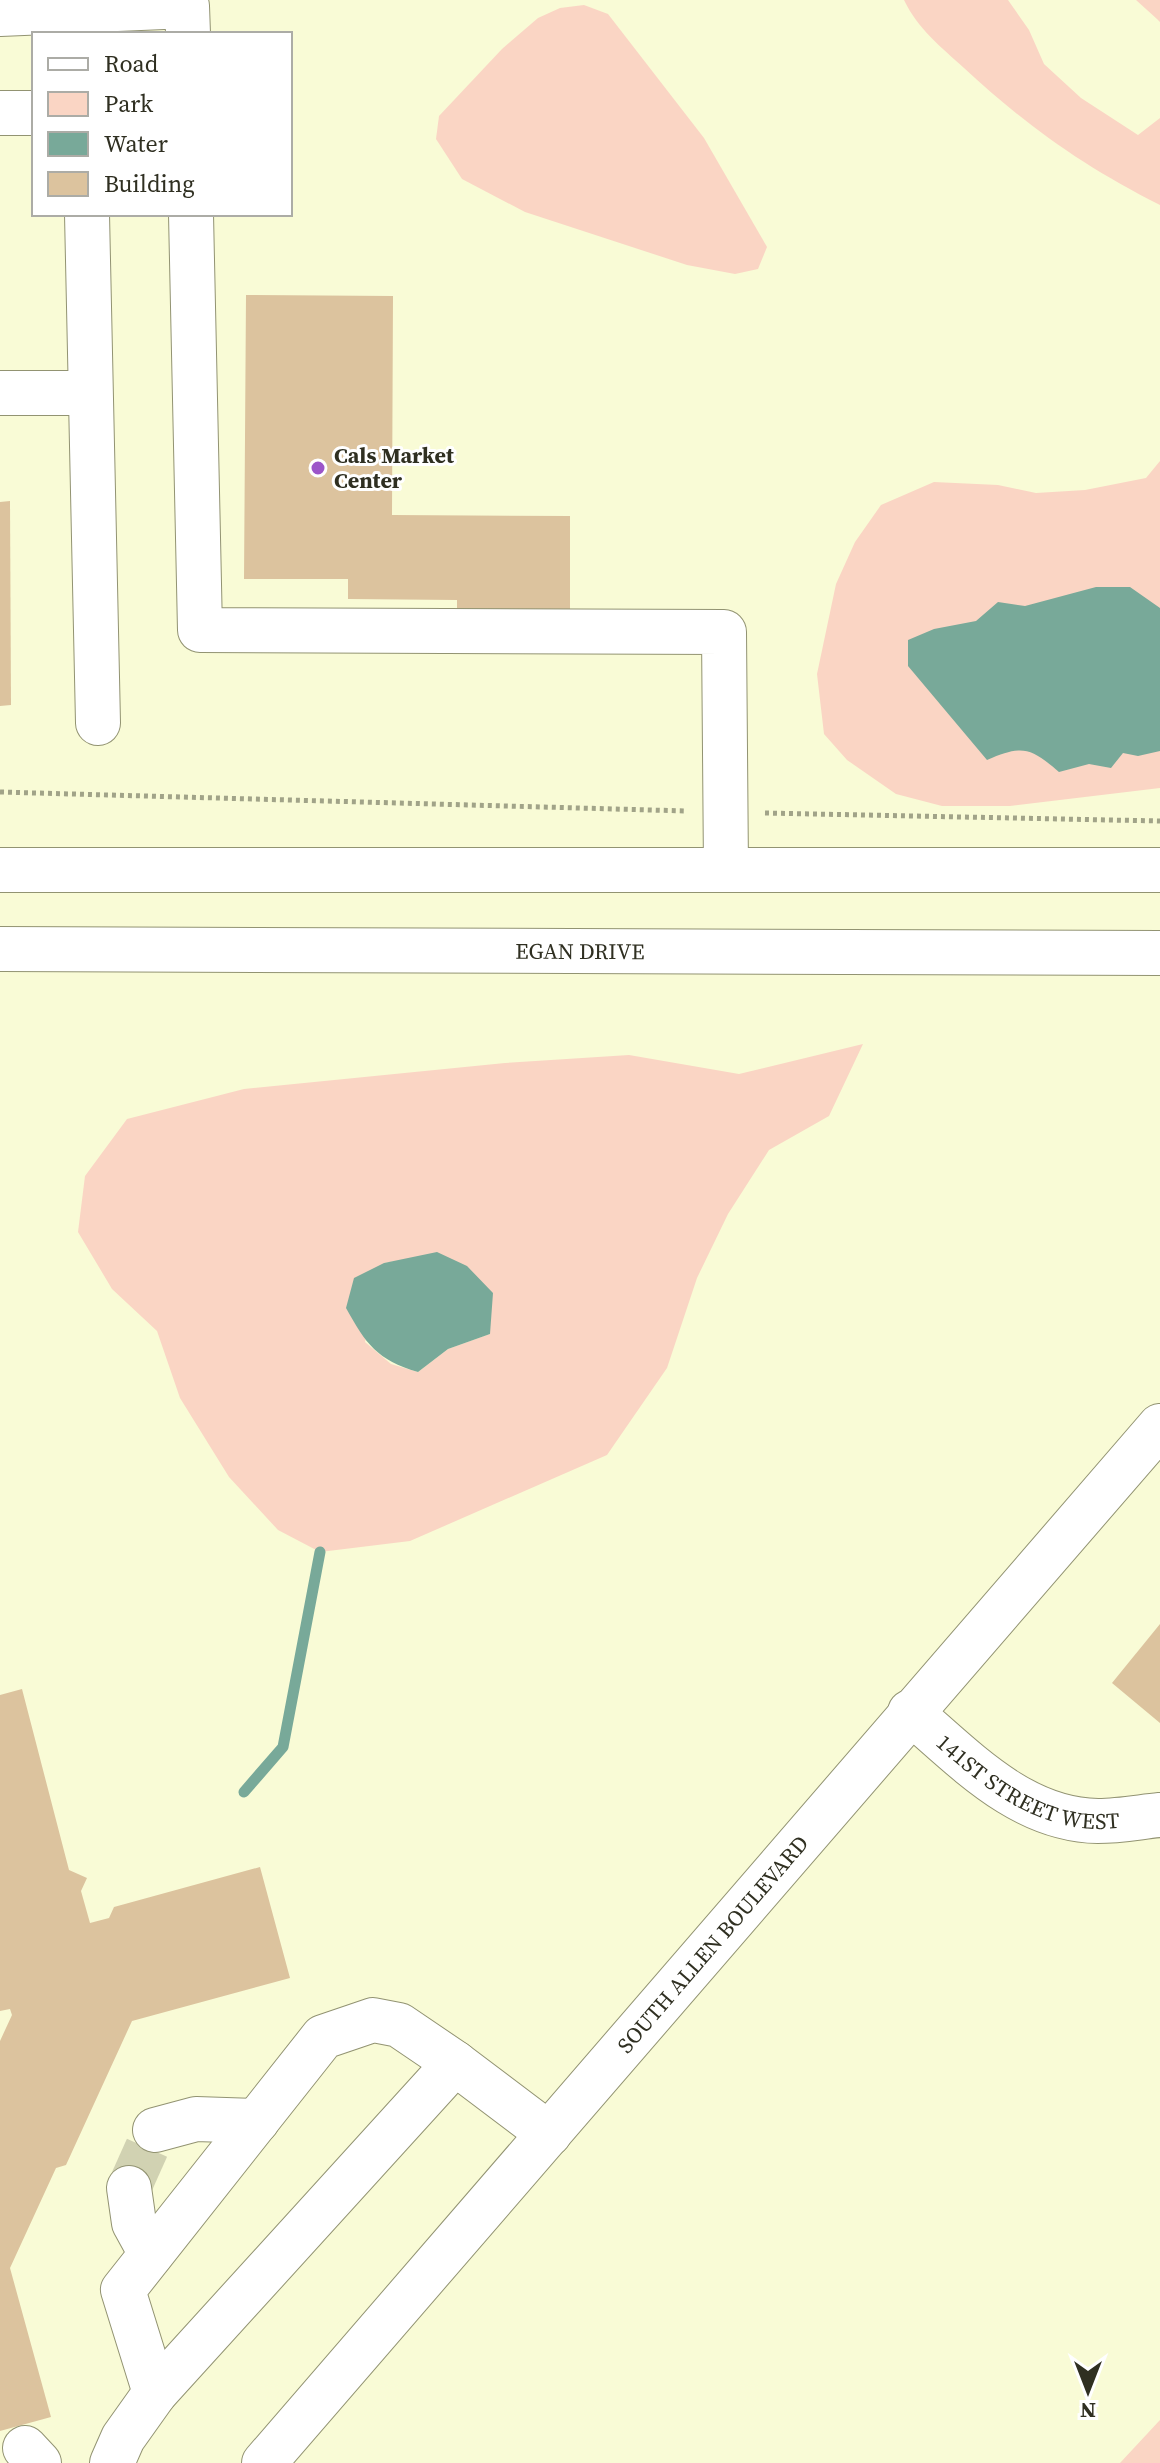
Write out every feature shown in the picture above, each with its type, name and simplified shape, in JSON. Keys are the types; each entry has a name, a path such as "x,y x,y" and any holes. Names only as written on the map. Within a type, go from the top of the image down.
{"main road":[{"path":"0,14 188,20"},
{"path":"0,113 32,113"},
{"path":"87,216 98,723"},
{"path":"191,216 200,630 724,632 726,870"},
{"path":"0,393 90,393"},
{"path":"0,870 1160,870"},
{"name":"EGAN DRIVE","path":"0,949 1160,953"},
{"path":"1049,953 1160,965"},
{"name":"SOUTH ALLEN BOULEVARD","path":"264,2463 1160,1426"},
{"name":"141ST STREET WEST","path":"910,1712 991,1781 1037,1809 1096,1821 1160,1815"},
{"path":"155,2393 123,2290 323,2037 373,2020 399,2025 549,2134"},
{"path":"112,2463 123,2438 155,2393 455,2063"},
{"path":"155,2130 196,2119 257,2121"},
{"path":"129,2188 134,2223 151,2254"}],"path":[{"path":"0,792 1160,821"}],"green space":[{"path":"904,0 1008,0 1029,30 1044,64 1081,98 1138,135 1160,118 1160,205 1081,160 1011,109 931,37"},
{"path":"1136,0 1160,0 1160,22 1157,19"},
{"path":"584,5 608,14 704,138 767,247 758,269 735,274 687,265 525,212 462,179 436,139 439,116 502,49 538,18 560,8"},
{"path":"1160,461 1160,788 1010,806 942,806 896,794 847,760 824,734 817,674 836,584 855,542 881,505 934,482 998,485 1036,493 1085,490 1146,478"},
{"path":"863,1044 829,1116 769,1150 728,1214 697,1278 667,1368 607,1455 410,1541 320,1552 278,1530 229,1477 180,1398 157,1331 112,1289 78,1232 85,1176 127,1119 244,1089 505,1063 629,1055 739,1074","holes":["410,1259 490,1334 448,1349 418,1372 391,1364 365,1342 384,1263"]},
{"path":"1160,2420 1160,2463 1120,2463"}],"water":[{"path":"1096,587 1130,587 1160,608 1160,751 1138,756 1123,753 1111,768 1089,764 1059,772 1040,757 1025,751 1009,752 987,760 908,666 908,640 934,629 976,621 998,602 1025,606"},
{"path":"437,1252 467,1266 493,1293 490,1334 448,1349 418,1372 392,1362 374,1349 346,1308 354,1278 384,1263"}],"building":[{"name":"Cals Market Center","path":"246,295 393,296 392,515 570,516 570,614 457,613 457,600 348,599 348,579 244,579"},
{"path":"10,501 11,705 0,706 0,502"},
{"path":"1160,1624 1160,1723 1112,1683"},
{"path":"22,1689 69,1870 87,1878 81,1891 90,1923 109,1918 114,1907 260,1867 290,1978 132,2021 66,2165 56,2168 10,2268 51,2417 0,2431 0,2041 12,2015 10,2009 0,2011 0,1695"}],"waterway":[{"path":"244,1792 283,1747 320,1552"}],"tunnel":[{"path":"129,2188 155,2130"}],"place":[{"name":"Cals Market Center","path":"318,468"}]}
